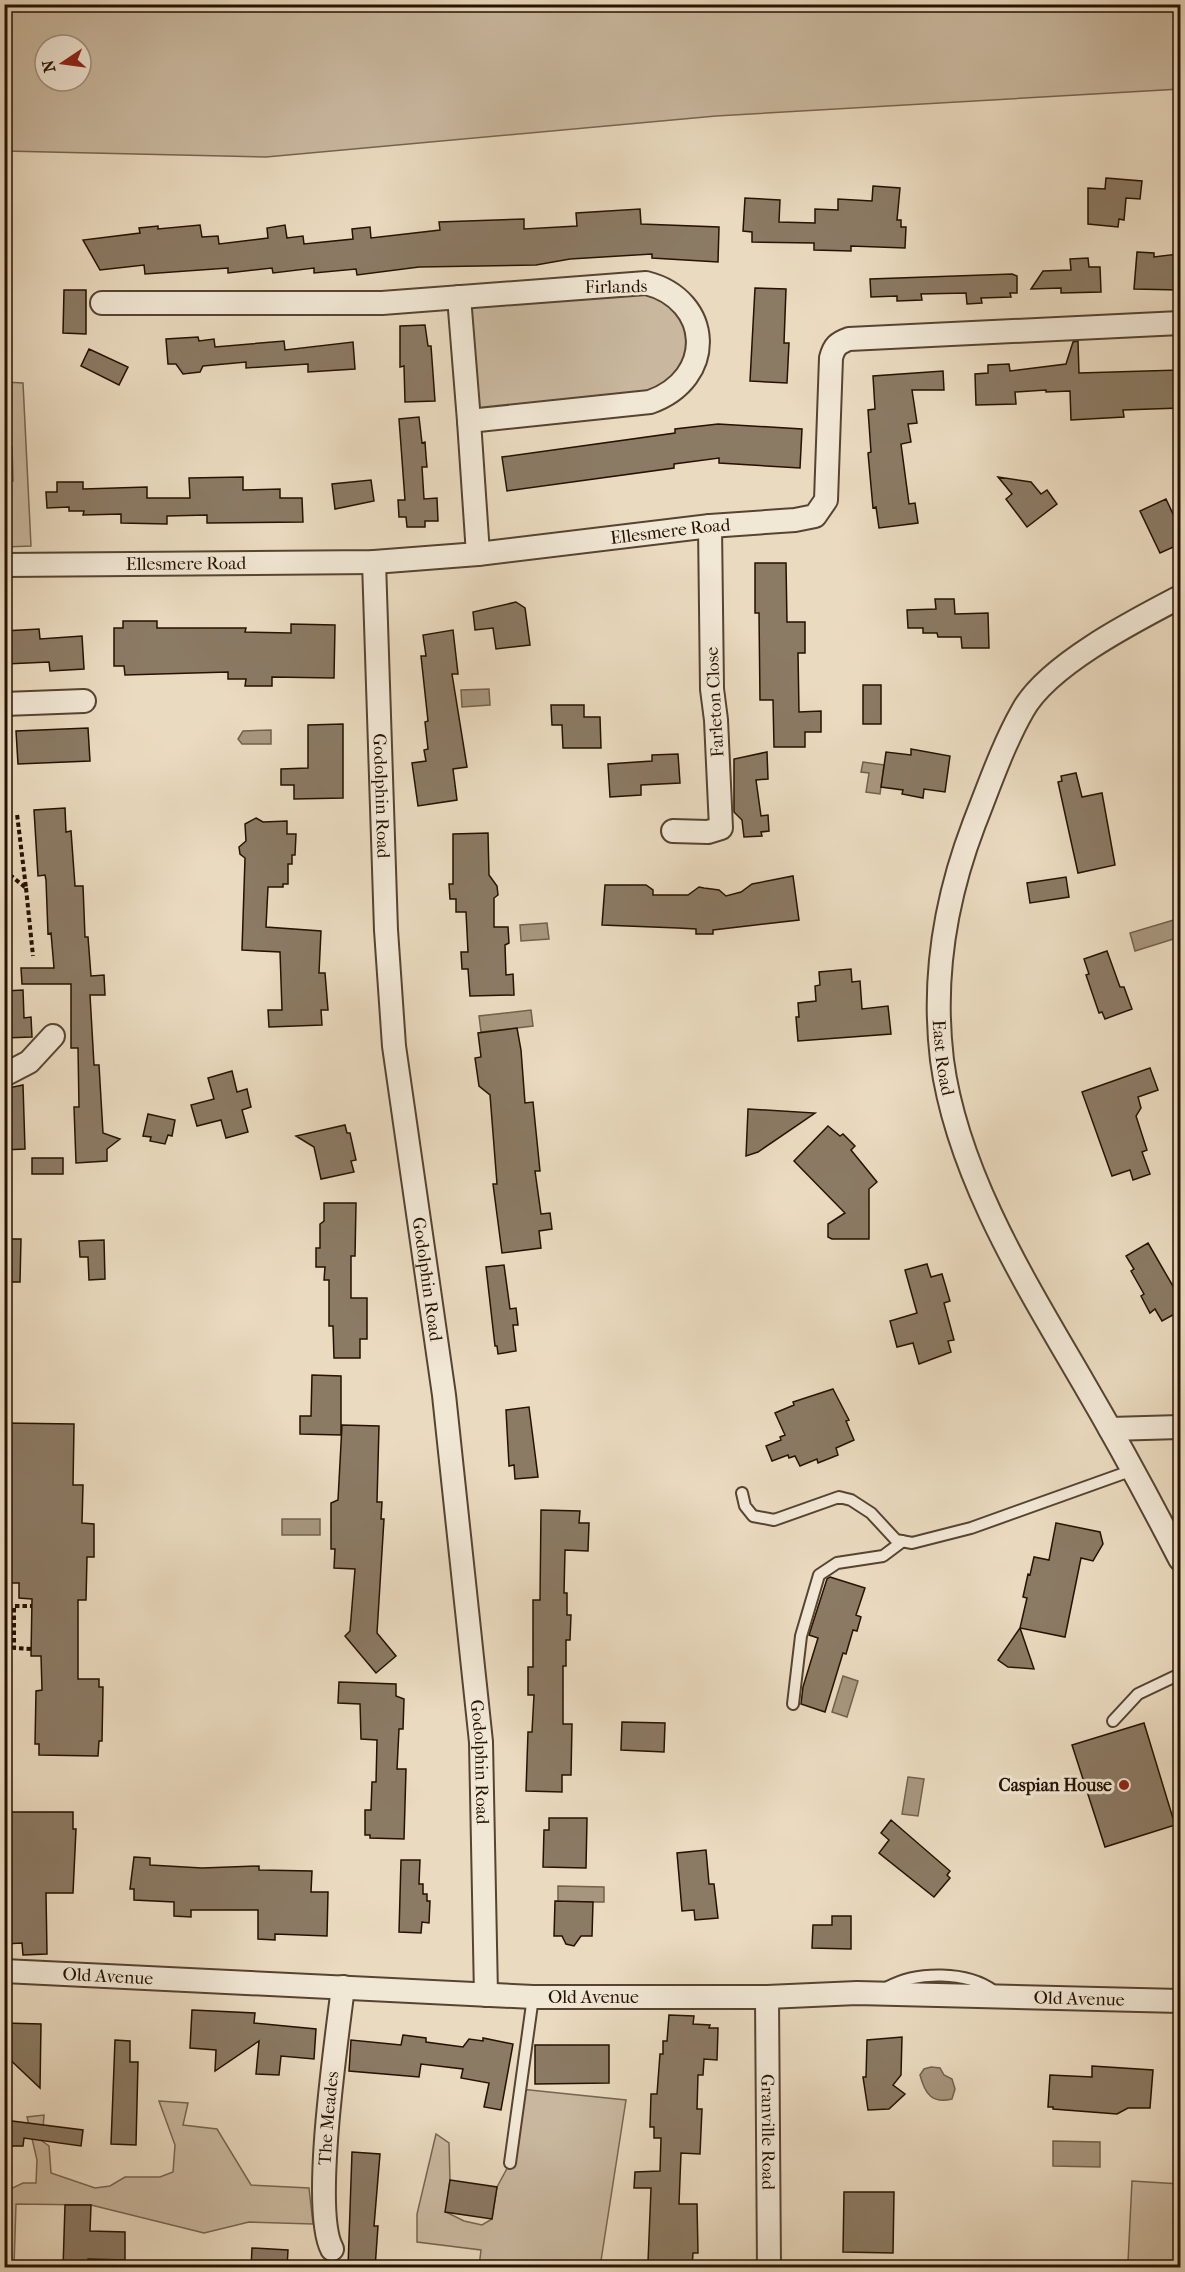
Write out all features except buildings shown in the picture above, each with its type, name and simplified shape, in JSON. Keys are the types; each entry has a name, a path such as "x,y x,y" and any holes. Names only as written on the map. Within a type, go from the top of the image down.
{"street":[{"name":"Firlands","path":"102,303 382,303 646,283 670,292 691,314 696,332 697,357 690,375 665,397 650,402 469,421"},
{"path":"459,297 478,554"},
{"name":"Ellesmere Road","path":"4,565 374,562 478,554 710,526 795,520 815,516 822,509 826,500 831,358 833,349 839,343 849,339 967,332 1180,323"},
{"name":"Farleton Close","path":"673,831 708,832 721,828 712,689 710,526"},
{"name":"Godolphin Road","path":"374,562 386,930 394,1046 444,1395 481,1742 486,1995"},
{"name":"East Road","path":"1180,597 1065,664 1024,708 961,860 945,917 938,1011 943,1062 952,1103 976,1176 997,1227 1033,1297 1110,1429 1180,1559"},
{"path":"4,704 84,701"},
{"path":"4,1076 29,1062 53,1036"},
{"path":"1110,1429 1180,1427"},
{"name":"Old Avenue","path":"4,1971 533,1997 767,1997 877,1994 1180,2001"},
{"name":"The Meades","path":"332,2249 325,2229 325,2175 343,1987"},
{"name":"Granville Road","path":"767,1997 769,2268"}],"lane":[{"path":"742,1493 744,1506 753,1516 774,1520 839,1497 851,1500 871,1513 896,1540 912,1543 971,1528 1132,1470"},
{"path":"793,1704 801,1636 819,1575 837,1563 883,1556 903,1541"},
{"path":"1113,1721 1138,1694 1180,1674"},
{"path":"510,2163 533,1997"}],"path":[{"path":"17,814 33,956"},
{"path":"4,870 26,888"},
{"path":"31,1649 14,1648 14,1606 32,1606"}],"shaded area":[{"path":"5,4 1180,5 1180,89 716,116 266,157 5,151"},
{"path":"646,283 696,332 678,389 469,421 459,297"},
{"path":"5,382 23,383 31,546 5,547 5,482 13,481 12,447 5,447"},
{"path":"489,689 490,705 462,707 461,690"},
{"path":"271,730 271,744 242,744 238,739 243,731"},
{"path":"863,762 884,765 880,794 866,792 869,773 861,772"},
{"path":"1177,919 1180,937 1135,951 1130,933"},
{"path":"547,923 549,939 521,941 520,925"},
{"path":"531,1010 533,1026 481,1032 479,1016"},
{"path":"282,1519 320,1519 320,1535 282,1535"},
{"path":"843,1676 858,1681 847,1717 832,1712"},
{"path":"908,1777 924,1779 918,1816 902,1814"},
{"path":"558,1886 604,1887 604,1902 558,1902"},
{"path":"940,2068 944,2075 952,2079 955,2089 952,2099 934,2099 927,2092 920,2075 924,2069"},
{"path":"520,2089 626,2100 600,2267 479,2267 481,2250 417,2242 417,2214 436,2134 449,2143 450,2180 446,2212 464,2221 482,2225 492,2219 497,2187 510,2163"},
{"path":"159,2101 188,2103 183,2125 217,2129 251,2185 309,2188 313,2224 249,2222 204,2233 91,2205 16,2204 14,2267 5,2267 4,2192 23,2183 36,2183 37,2160 27,2117 44,2115 42,2141 49,2146 51,2173 95,2188 110,2186 125,2177 160,2177 173,2172 175,2145"},
{"path":"1053,2141 1100,2142 1100,2167 1053,2166"},
{"path":"1132,2181 1180,2184 1177,2264 1128,2262"}],"place":[{"name":"Caspian House","path":"1124,1785"}]}
